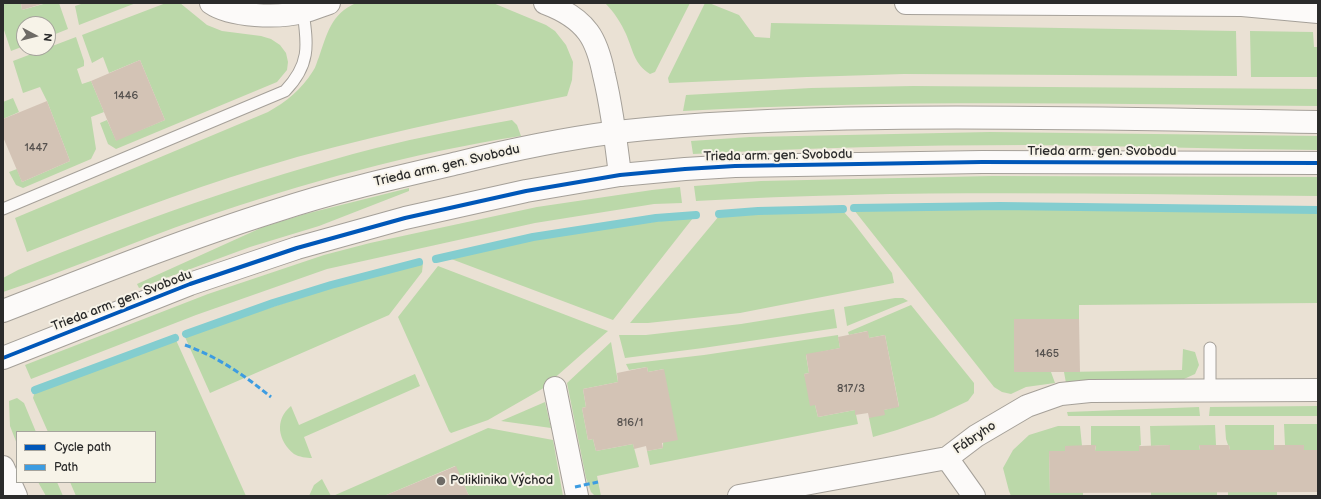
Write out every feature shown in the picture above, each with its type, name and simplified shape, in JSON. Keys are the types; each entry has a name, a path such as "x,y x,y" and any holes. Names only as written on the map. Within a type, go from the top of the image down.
{"street":[{"path":"214,5 230,12 275,16 302,12 329,3"},
{"path":"545,3 574,18 589,33 596,48 608,92 620,175"},
{"path":"906,3 1244,4 1318,12"},
{"name":"Trieda arm. gen. Svobodu","path":"3,311 178,243 277,210 387,179 515,149 615,133 733,123 847,119 978,117 1318,122"},
{"name":"Trieda arm. gen. Svobodu","path":"3,358 190,284 297,248 405,218 526,191 620,175 685,168 758,165 982,162 1318,163"},
{"path":"555,388 577,496"},
{"name":"Fábryho","path":"739,496 947,458 976,436 1027,406 1061,394 1090,391 1318,390"},
{"path":"947,458 974,496"},
{"path":"3,467 16,496"}],"lane":[{"path":"3,209 284,91 295,80 304,61 307,38 302,12"},
{"path":"1210,348 1210,390"}],"green space":[{"path":"3,3 21,3 22,10 47,3 59,3 68,29 56,34 56,16 16,16 16,49 11,51 3,27"},
{"path":"84,3 136,3 79,25 75,6"},
{"path":"166,3 180,3 207,25 222,31 261,36 271,39 280,45 286,53 288,62 287,70 277,82 116,149 108,144 100,123 107,120 116,140 165,120 140,60 109,73 103,57 92,63 82,35"},
{"path":"356,3 493,3 546,25 555,31 566,45 573,62 572,80 567,96 413,128 298,157 230,177 172,197 27,252 15,218 268,112 281,104 299,89 309,78 335,19"},
{"path":"605,3 690,3 655,72 650,74 640,66 622,26"},
{"path":"705,3 709,3 739,15 755,37 770,38 771,23 1236,31 1237,76 904,74 669,83 668,78"},
{"path":"1250,31 1313,32 1314,47 1318,47 1318,77 1251,77"},
{"path":"76,37 84,61 84,66 77,69 82,84 91,81 104,112 91,117 96,149 91,159 23,188 16,185 9,172 17,169 22,182 70,161 47,101 40,87 23,93 13,61 26,56 56,56 56,45"},
{"path":"913,86 1318,89 1318,106 1000,103 841,105 683,111 686,95 811,88"},
{"path":"13,98 19,112 3,119 3,102"},
{"path":"512,120 517,125 521,136 398,160 278,193 174,228 52,275 3,292 3,278 18,270 106,235 195,203 330,160 410,140"},
{"path":"990,132 1318,136 1318,150 987,145 903,146 693,154 691,141 750,137"},
{"path":"992,176 1318,177 1318,196 1007,193 851,195 696,201 694,186 761,181"},
{"path":"680,187 682,203 654,204 535,223 327,269 196,315 31,379 25,365 208,294 324,255 370,243 537,207"},
{"path":"409,188 409,191 319,226 250,247 139,288 137,284 263,227 305,214"},
{"path":"1000,208 1318,213 1318,303 1079,305 1079,319 1015,319 1014,372 1051,372 1055,383 1026,387 1011,394 1002,392 994,387 854,210"},
{"path":"842,210 892,273 894,283 740,313 648,323 630,323 719,216"},
{"path":"693,218 613,320 446,257 599,229"},
{"path":"423,263 422,272 389,315 210,393 185,337 303,297"},
{"path":"438,266 608,331 542,389 488,420 451,433 398,317"},
{"path":"895,298 903,298 908,301 847,326 844,307"},
{"path":"911,305 974,383 974,393 968,401 934,417 873,437 869,418 884,410 899,406 885,335 869,338 867,331 849,335 848,332"},
{"path":"834,309 837,328 625,358 619,335 646,335 741,324"},
{"path":"838,335 840,348 806,355 809,373 804,374 818,417 855,410 858,424 650,465 647,451 663,448 664,369 648,372 647,367 629,370 626,364 704,355"},
{"path":"176,340 246,496 76,496 70,483 156,483 156,431 48,431 33,398 35,391"},
{"path":"611,342 618,382 583,389 586,407 582,408 588,440 593,439 596,451 633,444 639,467 597,476 601,496 595,496 591,492 586,478 567,383"},
{"path":"1183,349 1195,352 1199,365 1195,374 1184,379 1066,383 1064,372 1182,370"},
{"path":"415,374 420,386 304,437 312,458 294,454 284,443 280,430 280,424 282,418 291,406 299,425"},
{"path":"17,398 24,403 36,431 16,431 16,441 10,426 9,401"},
{"path":"545,402 551,428 501,421"},
{"path":"1318,406 1318,416 1209,416 1210,407"},
{"path":"1199,407 1200,416 1068,416 1067,412"},
{"path":"1284,424 1318,424 1318,450 1304,450 1285,445"},
{"path":"1215,425 1216,445 1199,445 1200,450 1170,450 1169,445 1151,446 1150,426"},
{"path":"1225,425 1274,425 1274,450 1230,450 1226,439"},
{"path":"1058,426 1080,426 1082,446 1065,446 1065,451 1049,451 1050,492 1083,492 1083,496 1011,496 1003,468 1013,450 1029,435"},
{"path":"1091,426 1140,426 1141,445 1139,446 1139,451 1095,451 1096,446 1091,446"},
{"path":"488,428 553,440 563,496 469,496 455,466 384,496 333,496"},
{"path":"322,479 331,496 309,496 314,485"},
{"path":"39,483 57,483 63,496 46,496"},
{"path":"1151,492 1217,492 1217,496 1151,496"},
{"path":"1228,492 1277,492 1277,496 1228,496"}],"building":[{"path":"21,3 45,3 22,10"},
{"path":"140,60 165,120 116,141 91,81"},
{"path":"47,101 70,161 22,182 3,137 3,119"},
{"path":"1014,319 1079,319 1080,372 1014,372"},
{"path":"868,331 869,338 885,335 899,407 884,410 885,415 869,418 868,413 855,415 855,410 818,417 815,405 810,406 804,374 809,373 806,354 840,348 838,337"},
{"path":"647,367 648,372 664,369 678,440 662,443 663,448 647,451 646,446 634,449 633,444 596,451 593,439 588,440 582,408 586,407 583,389 618,382 617,373"},
{"path":"1096,445 1095,451 1139,451 1139,446 1170,445 1170,450 1200,450 1199,445 1229,445 1230,450 1274,450 1274,445 1304,445 1304,450 1318,450 1318,492 1050,493 1049,451 1065,451 1065,446"},
{"name":"Poliklinika Východ","path":"456,466 469,496 384,496"}],"waterway":[{"path":"854,208 1000,206 1318,210"},
{"path":"719,214 758,211 843,209"},
{"path":"436,259 533,237 656,218 696,215"},
{"path":"186,334 273,303 331,285 419,262"},
{"path":"35,390 175,338"}],"marked path":[{"path":"185,345 209,355 230,367 271,397"},
{"path":"575,487 598,482"}],"cycle path":[{"path":"3,358 190,284 297,248 405,218 526,191 620,175 735,166 982,162 1318,163"}],"place":[{"name":"Poliklinika Východ","path":"441,481"}]}
